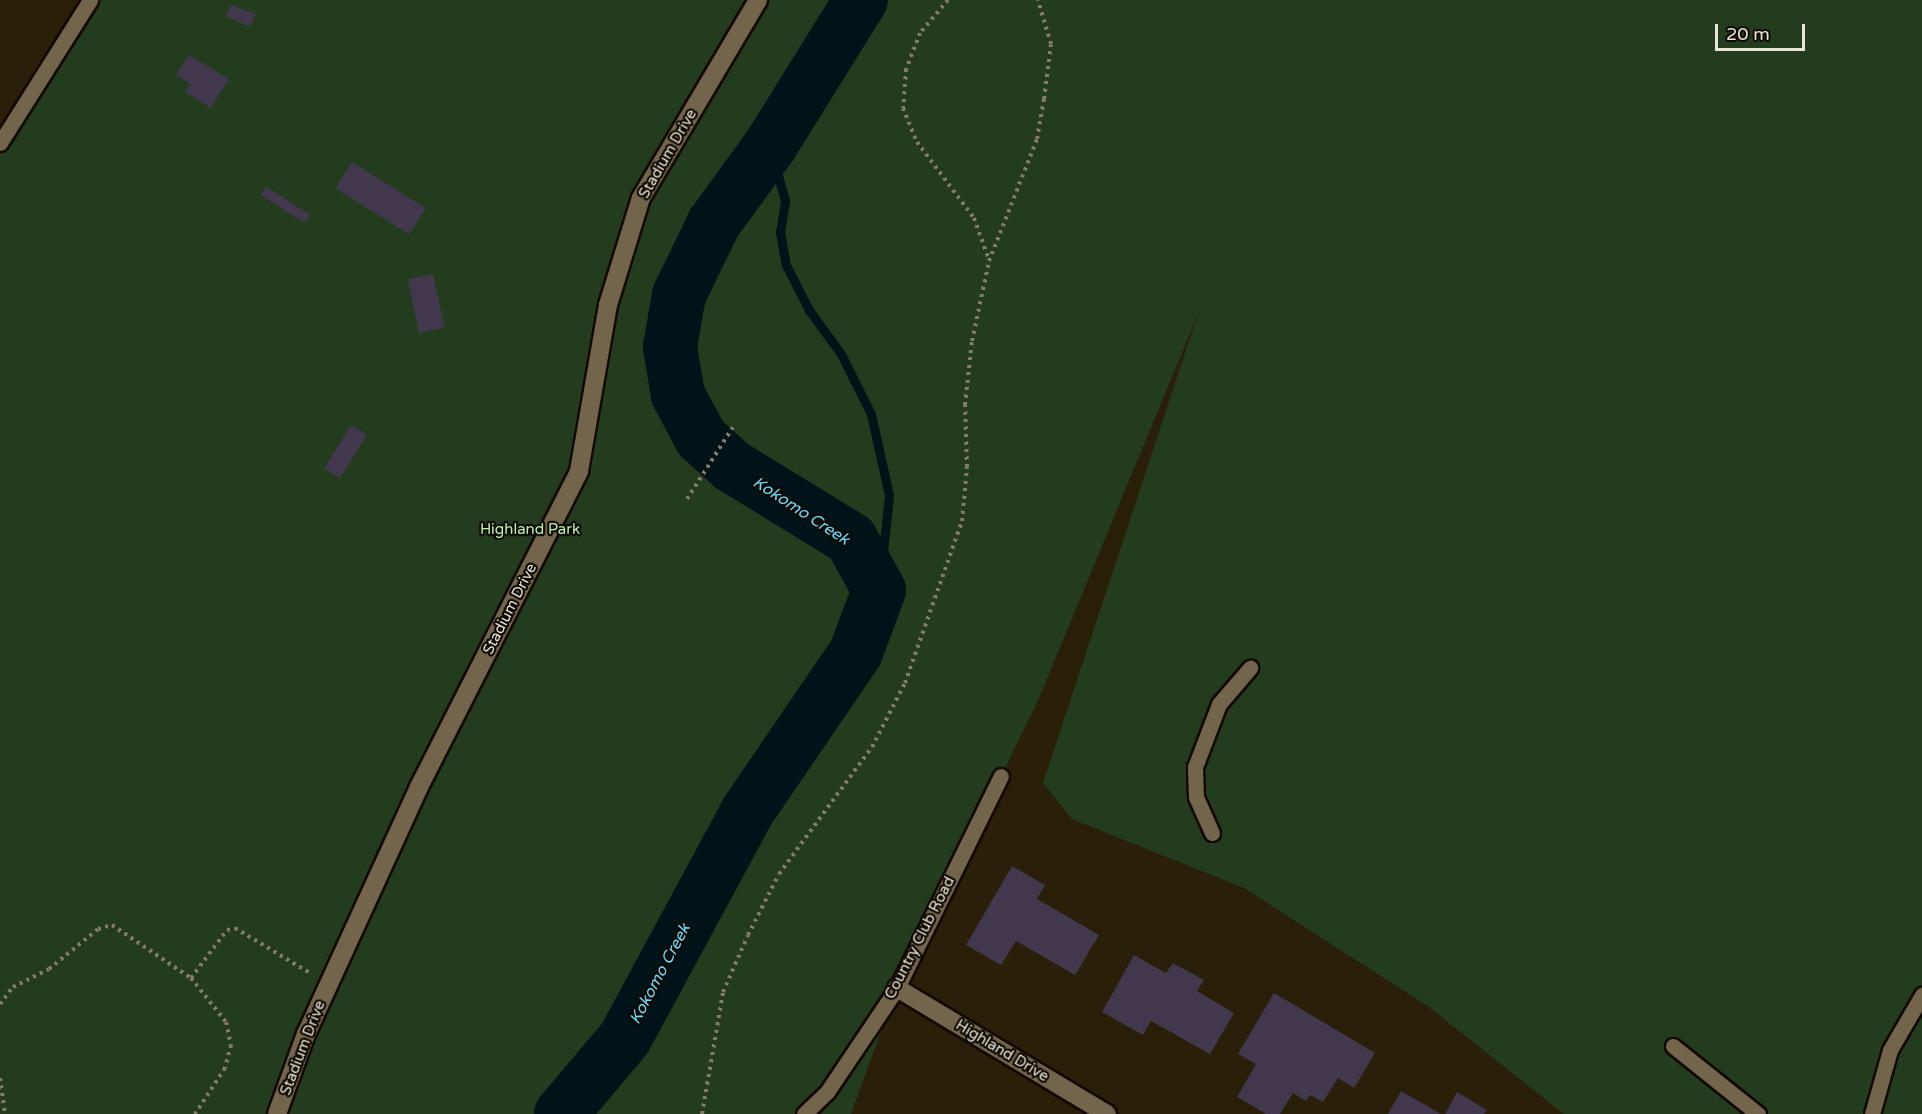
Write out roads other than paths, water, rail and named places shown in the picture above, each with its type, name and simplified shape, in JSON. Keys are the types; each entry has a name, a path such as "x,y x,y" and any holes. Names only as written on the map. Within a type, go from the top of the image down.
{"street":[{"name":"Stadium Drive","path":"277,1114 328,986 419,787 579,471 608,305 641,198 758,0"},
{"name":"Highland Drive","path":"897,987 1107,1114"}],"lane":[{"path":"0,142 90,0"},
{"path":"1212,832 1196,797 1195,766 1219,704 1250,668"},
{"name":"Country Club Road","path":"804,1114 827,1092 897,987 1001,776"},
{"path":"1872,1114 1890,1050 1922,994"},
{"path":"1673,1046 1758,1114"},
{"name":"Country Club Road","path":"819,1114 827,1092"}],"waterway":[{"name":"Kokomo Creek","path":"561,1114 625,1038 747,812 856,652 879,590 851,539 732,466 701,438 678,395 670,347 679,295 714,223 770,146 861,0"},
{"path":"770,146 785,201 780,232 786,265 809,310 841,354 871,414 889,495 879,590"}],"park label":[{"name":"Highland Park","path":"530,530"}]}
